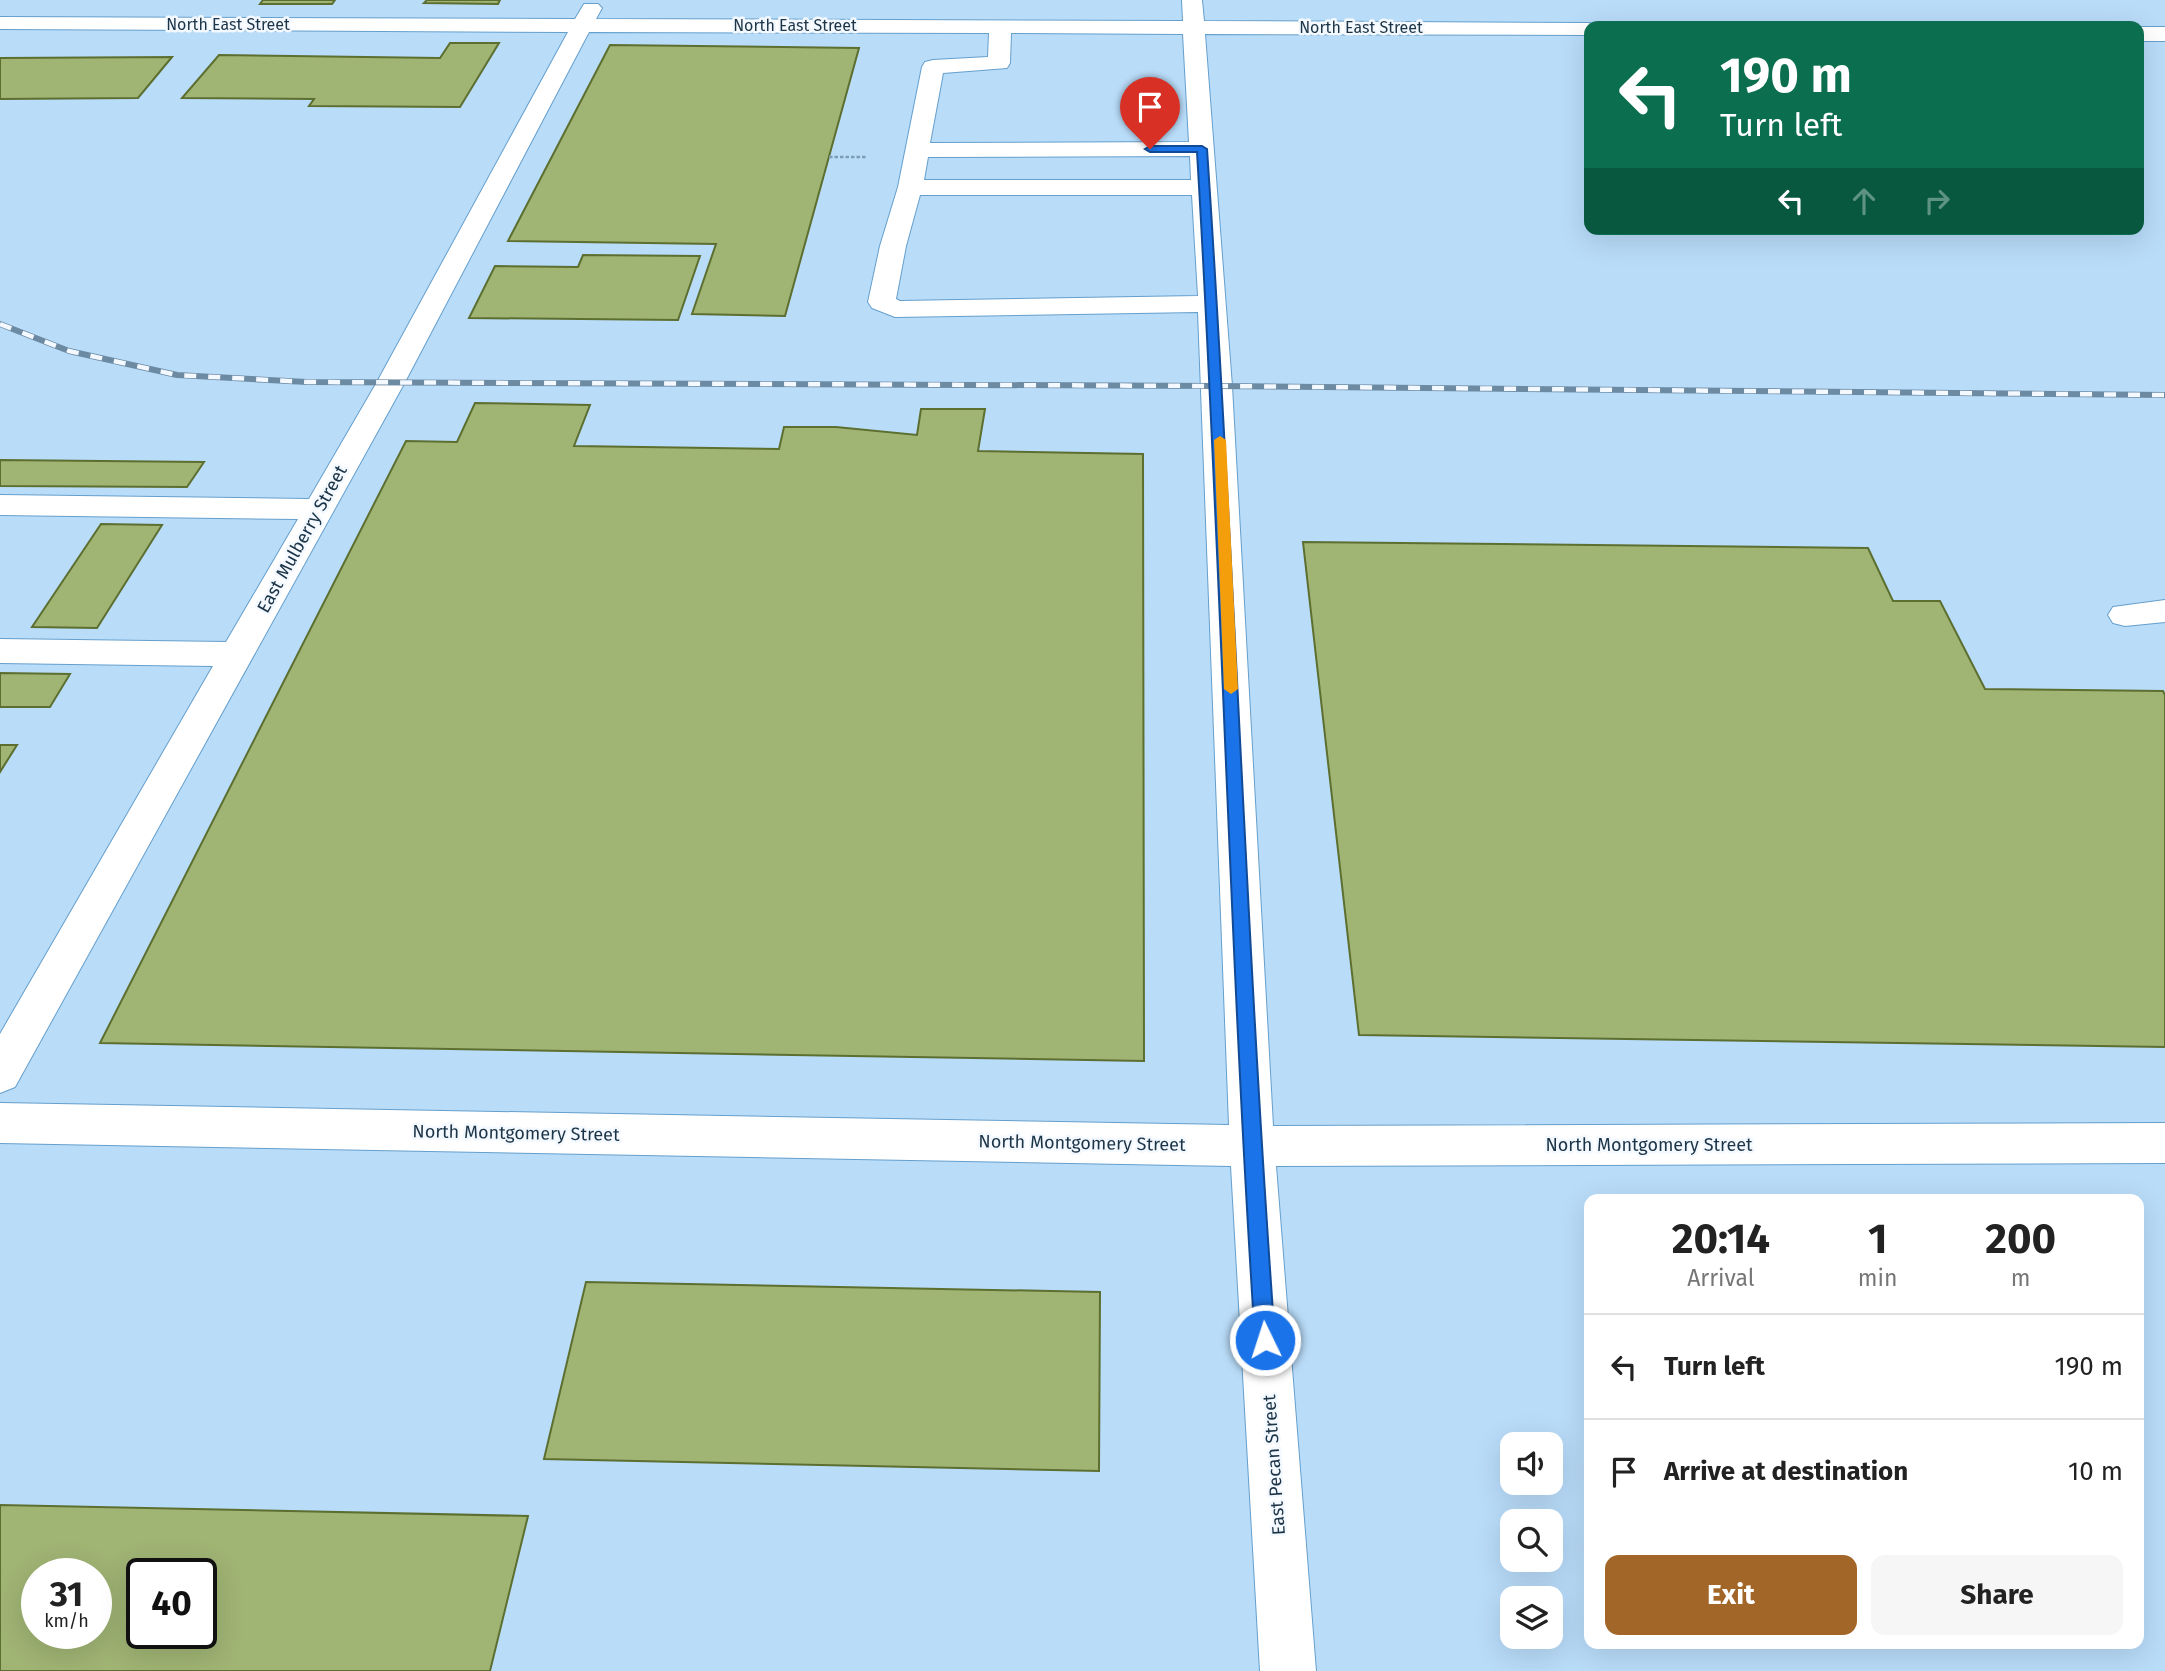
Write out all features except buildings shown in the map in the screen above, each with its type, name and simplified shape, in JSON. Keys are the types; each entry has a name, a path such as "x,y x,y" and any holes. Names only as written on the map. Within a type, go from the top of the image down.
{"street":[{"name":"North East Street","path":"0,23 588,13 1000,26 1194,13 1584,29"},
{"name":"East Mulberry Street","path":"0,1074 397,370 588,13"},
{"name":"East Pecan Street","path":"1194,13 1217,386 1252,1146 1288,1671"},
{"path":"1000,26 999,63 933,67 910,187 893,246 882,299 886,306 895,309 1211,304"},
{"path":"2144,34 2165,34"},
{"path":"916,150 1202,149"},
{"path":"910,187 1205,188"},
{"path":"0,505 319,509"},
{"path":"2125,615 2165,611"},
{"path":"0,651 237,654"},
{"name":"North Montgomery Street","path":"0,1124 1252,1146 2165,1143"}],"railway":[{"path":"0,324 69,351 177,375 307,382 1217,386 2165,395"}],"slow traffic":[{"path":"1220,440 1231,689"}],"route":[{"path":"1150,149 1202,149 1217,386 1252,1146 1265,1340"}]}
